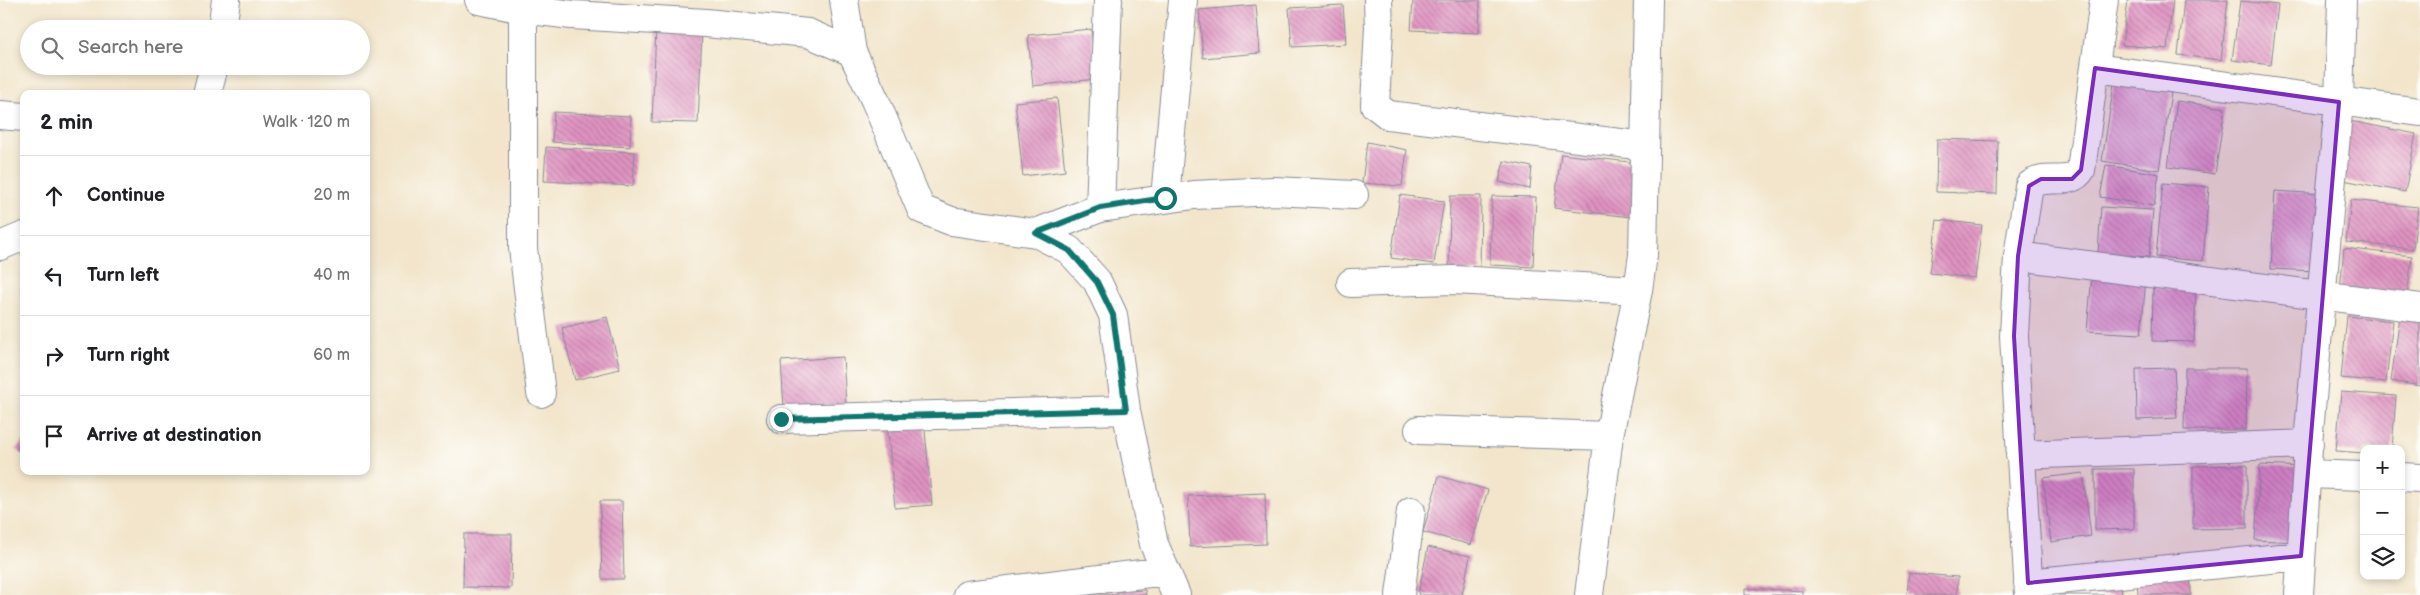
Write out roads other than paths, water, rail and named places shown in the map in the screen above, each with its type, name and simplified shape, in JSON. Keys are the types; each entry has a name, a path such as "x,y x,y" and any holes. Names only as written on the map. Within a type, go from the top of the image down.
{"street":[{"path":"223,20 226,0"},
{"path":"479,0 523,9 572,15 706,23 808,33 852,52"},
{"path":"844,0 852,52 875,100 921,209 951,221 1036,233 1069,250 1097,282 1113,315 1126,410 1154,544 1171,583 967,595"},
{"path":"1100,208 1108,0"},
{"path":"1165,198 1184,0"},
{"path":"1378,0 1379,27 1375,105 1388,115 1645,146"},
{"path":"1589,595 1609,436 1643,256 1648,0"},
{"path":"2104,0 2081,170 2078,176 2072,178 2041,179 2029,186 2018,256 2014,336 2029,589 2302,556"},
{"path":"2299,595 2309,444 2339,102 2342,0"},
{"path":"523,9 523,248 541,392"},
{"path":"2096,68 2420,112"},
{"path":"208,90 212,75"},
{"path":"0,115 20,116"},
{"path":"1036,233 1100,208 1194,194 1274,191 1354,195"},
{"path":"0,246 20,238"},
{"path":"2018,256 2420,308"},
{"path":"1351,282 1454,280 1638,290"},
{"path":"781,419 1126,410"},
{"path":"1419,430 1609,436"},
{"path":"2020,454 2309,444"},
{"path":"2307,474 2360,476"},
{"path":"2405,478 2420,478"},
{"path":"1400,595 1411,511"}]}
